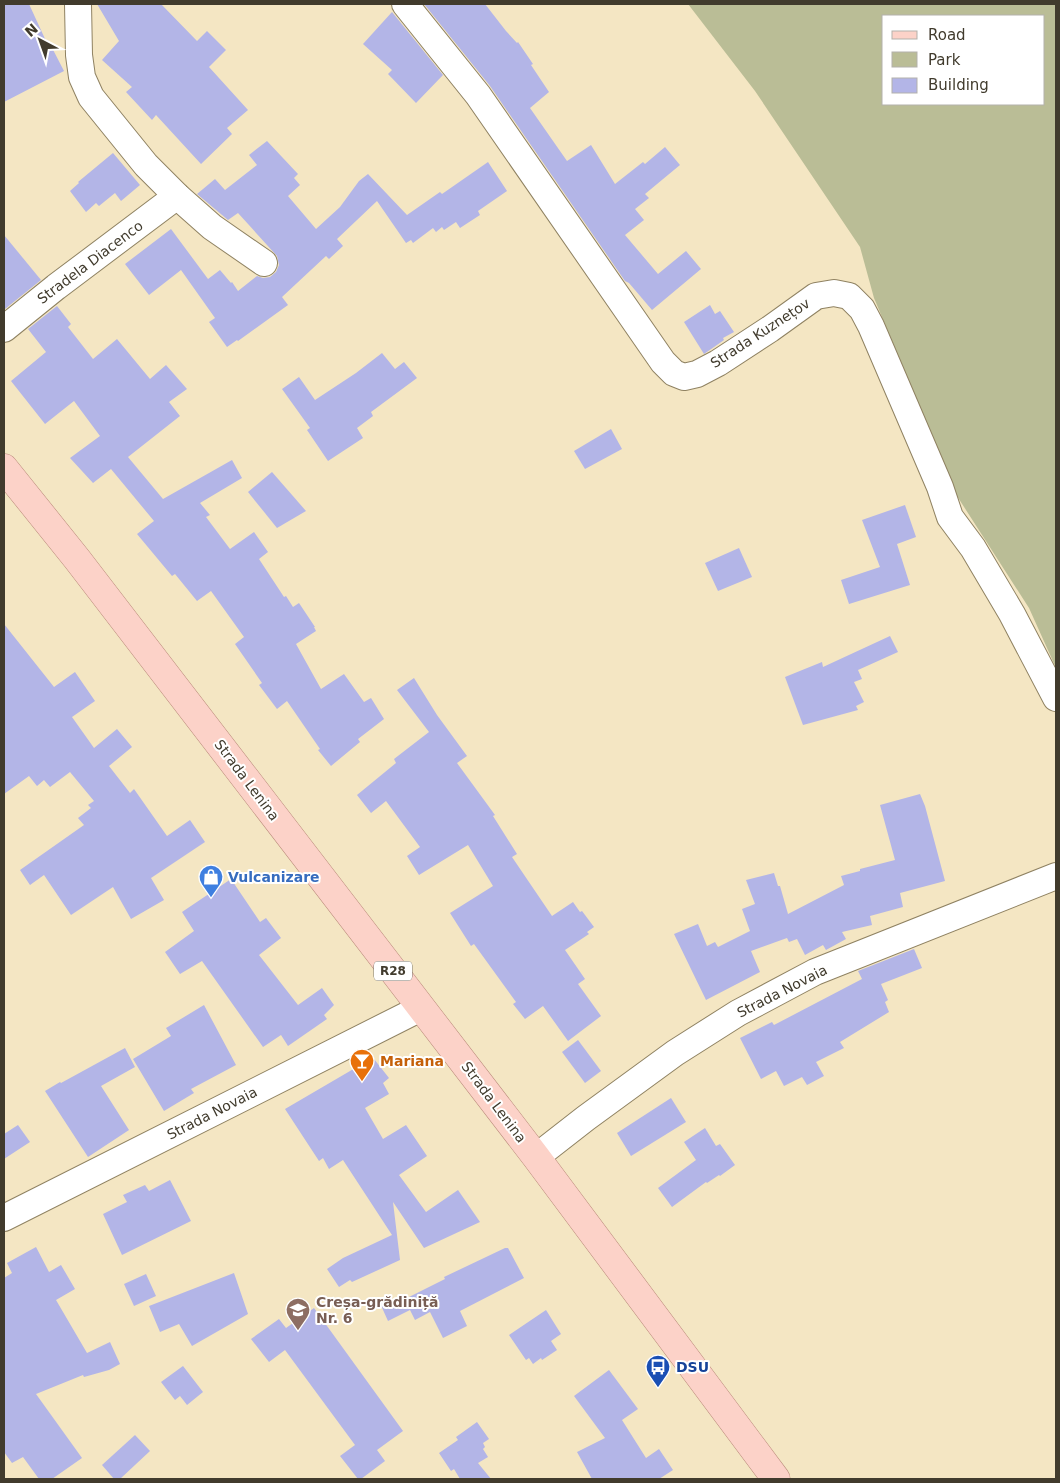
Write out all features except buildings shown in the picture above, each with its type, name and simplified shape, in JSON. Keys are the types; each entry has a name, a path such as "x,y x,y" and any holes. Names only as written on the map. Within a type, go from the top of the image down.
{"main road":[{"name":"Strada Lenina","path":"4,468 83,567 536,1157 776,1479"}],"street":[{"path":"78,4 79,55 82,77 91,97 146,165 177,196 212,227 264,263"},
{"name":"Strada Kuznețov","path":"405,4 478,95 663,362 674,373 684,377 697,374 718,363 816,296 834,293 849,296 862,309 932,469 950,517 973,548 1008,606 1056,698"},
{"name":"Stradela Diacenco","path":"4,329 56,287 177,196"},
{"name":"Strada Novaia","path":"536,1157 675,1053 738,1014 814,972 1056,876"},
{"name":"Strada Novaia","path":"4,1218 422,1008"}],"green space":[{"path":"688,4 1056,4 1056,668 1029,608 957,496 874,298 860,247 755,91"}],"place":[{"name":"Vulcanizare","path":"211,898"},
{"name":"Mariana","path":"362,1082"},
{"name":"Creșa-grădiniță Nr. 6","path":"298,1331"},
{"name":"DSU","path":"658,1388"}]}
